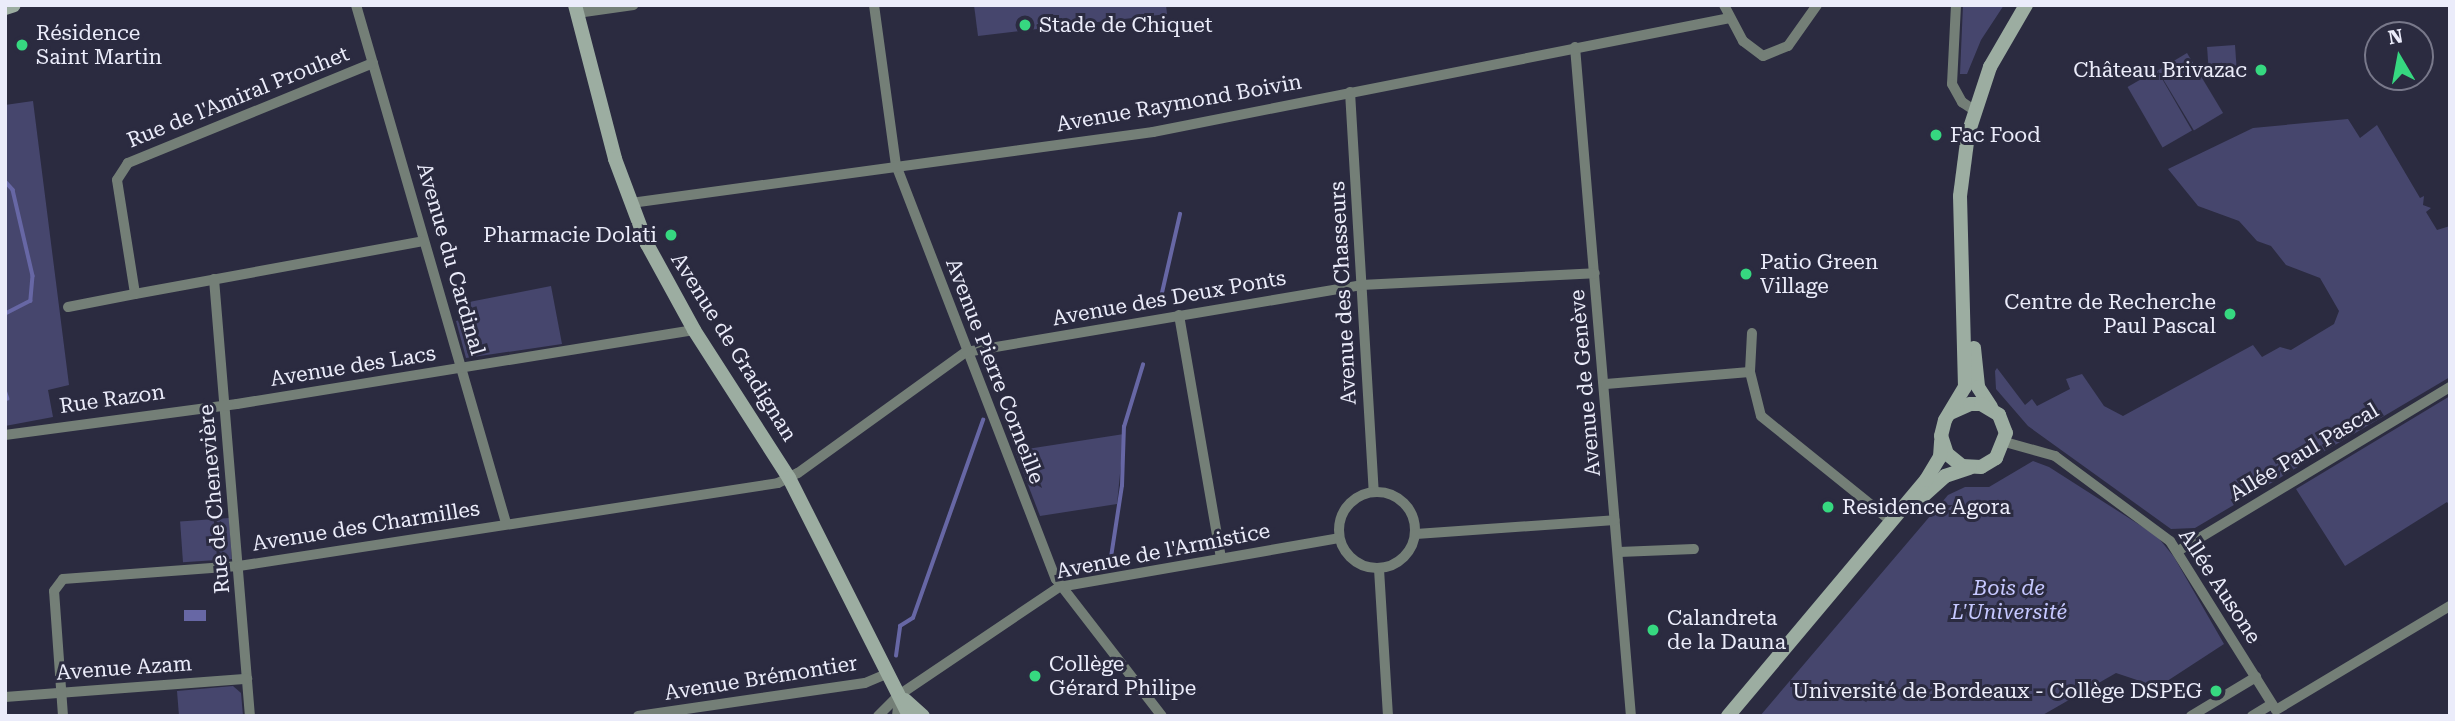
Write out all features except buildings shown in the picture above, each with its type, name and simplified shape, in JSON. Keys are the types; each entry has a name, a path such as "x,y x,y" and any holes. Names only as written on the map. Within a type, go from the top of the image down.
{"main road":[{"path":"5,8 14,5"},
{"path":"1728,716 1935,467 1941,436 1965,387 1960,196 1974,110 1990,67 2026,5"},
{"path":"1739,716 1924,495 1945,476 1997,458 2005,442 2004,424 1992,409 1975,377 1968,196 1976,135 1989,91 2007,50 2037,5"},
{"name":"Avenue de Gradignan","path":"576,9 631,203 667,285 789,478 909,716"},
{"path":"1950,413 1970,404 1992,409"},
{"path":"1941,436 1954,461 1971,468"},
{"name":"Avenue de Gradignan","path":"899,695 923,716"}],"street":[{"name":"Avenue du Cardinal","path":"356,5 506,523"},
{"path":"576,9 633,5"},
{"name":"Avenue Pierre Corneille","path":"874,5 896,165 1059,587 1162,716"},
{"path":"1724,5 1749,48 1771,54 1788,46 1817,5"},
{"path":"1956,5 1952,84 1962,103 1974,110"},
{"name":"Avenue Raymond Boivin","path":"631,203 1153,132 1730,18"},
{"name":"Avenue de Genève","path":"1575,47 1606,384 1632,716"},
{"name":"Rue de l'Amiral Prouhet","path":"135,294 117,180 128,163 373,63"},
{"name":"Avenue des Chasseurs","path":"1350,92 1374,491"},
{"path":"68,307 424,242"},
{"name":"Avenue des Deux Ponts","path":"789,478 967,352 1361,285 1595,272"},
{"name":"Rue de Chenevière","path":"214,279 250,716"},
{"path":"1179,315 1222,558"},
{"name":"Avenue des Lacs","path":"225,404 694,330"},
{"path":"1752,333 1751,372 1761,416 1890,520"},
{"path":"1606,384 1751,372"},
{"name":"Allée Paul Pascal","path":"2178,551 2450,387"},
{"name":"Rue Razon","path":"5,435 225,404"},
{"name":"Allée Ausone","path":"2005,442 2055,456 2144,519 2178,551 2274,707"},
{"name":"Avenue des Charmilles","path":"61,692 54,591 62,579 239,566 789,478"},
{"path":"1374,491 1394,495 1405,503 1416,534 1405,557 1379,569 1354,561 1339,538 1344,510 1361,495 1374,491"},
{"path":"1416,534 1615,520"},
{"name":"Avenue de l'Armistice","path":"878,716 899,695 1059,587 1339,538"},
{"path":"1619,552 1694,549"},
{"path":"1379,569 1388,716"},
{"path":"2252,716 2274,707 2450,606"},
{"name":"Avenue Brémontier","path":"638,716 864,683 888,673"},
{"path":"2191,716 2256,677"},
{"name":"Avenue Azam","path":"5,697 247,678"},
{"path":"61,692 63,716"},
{"path":"897,716 899,695"}],"green space":[{"name":"Stade de Chiquet","path":"974,5 1166,5 1167,14 978,36"},
{"path":"1963,5 2004,5 1981,40 1967,74 1960,74"},
{"path":"2235,45 2237,71 2209,73 2207,47"},
{"path":"2187,53 2223,113 2194,131 2158,71"},
{"path":"2157,70 2192,131 2163,148 2128,87"},
{"path":"33,101 69,385 48,390 53,417 5,426 5,105"},
{"path":"2348,119 2360,138 2377,125 2420,198 2424,196 2423,205 2431,208 2426,212 2437,230 2450,226 2450,377 2195,528 2171,529 2028,426 1996,389 1995,371 1997,368 2025,405 2032,399 2037,406 2070,389 2066,379 2082,374 2104,406 2123,416 2253,345 2262,357 2280,347 2291,350 2334,324 2339,311 2320,278 2286,265 2271,246 2257,241 2239,221 2198,206 2168,169 2253,128"},
{"path":"551,286 562,344 466,358 456,321 471,317 469,302"},
{"path":"2450,396 2450,506 2447,502 2345,566 2296,489"},
{"path":"1124,434 1117,504 1040,516 1015,451"},
{"name":"Bois de L'Université","path":"2033,461 2049,467 2157,536 2174,557 2224,644 2158,687 2116,673 2041,716 1760,716 1948,495 1965,487 1989,487"},
{"path":"229,518 232,559 183,562 180,521"},
{"path":"233,686 241,693 243,716 179,716 177,691"}],"shaded area":[{"path":"184,610 206,610 206,621 184,621"}],"waterway":[{"path":"5,181 13,190 33,276 31,301 5,314"},
{"path":"1159,306 1180,214"},
{"path":"1110,564 1122,486 1124,427 1143,365"},
{"path":"5,390 8,399"},
{"path":"896,656 900,626 913,618 983,420"}],"place":[{"name":"Stade de Chiquet","path":"1025,25"},
{"name":"Résidence Saint Martin","path":"22,45"},
{"name":"Château Brivazac","path":"2261,70"},
{"name":"Fac Food","path":"1936,135"},
{"name":"Pharmacie Dolati","path":"671,235"},
{"name":"Patio Green Village","path":"1746,274"},
{"name":"Centre de Recherche Paul Pascal","path":"2230,314"},
{"name":"Residence Agora","path":"1828,507"},
{"name":"Calandreta de la Dauna","path":"1653,630"},
{"name":"Collège Gérard Philipe","path":"1035,676"},
{"name":"Université de Bordeaux - Collège DSPEG","path":"2216,691"}]}
